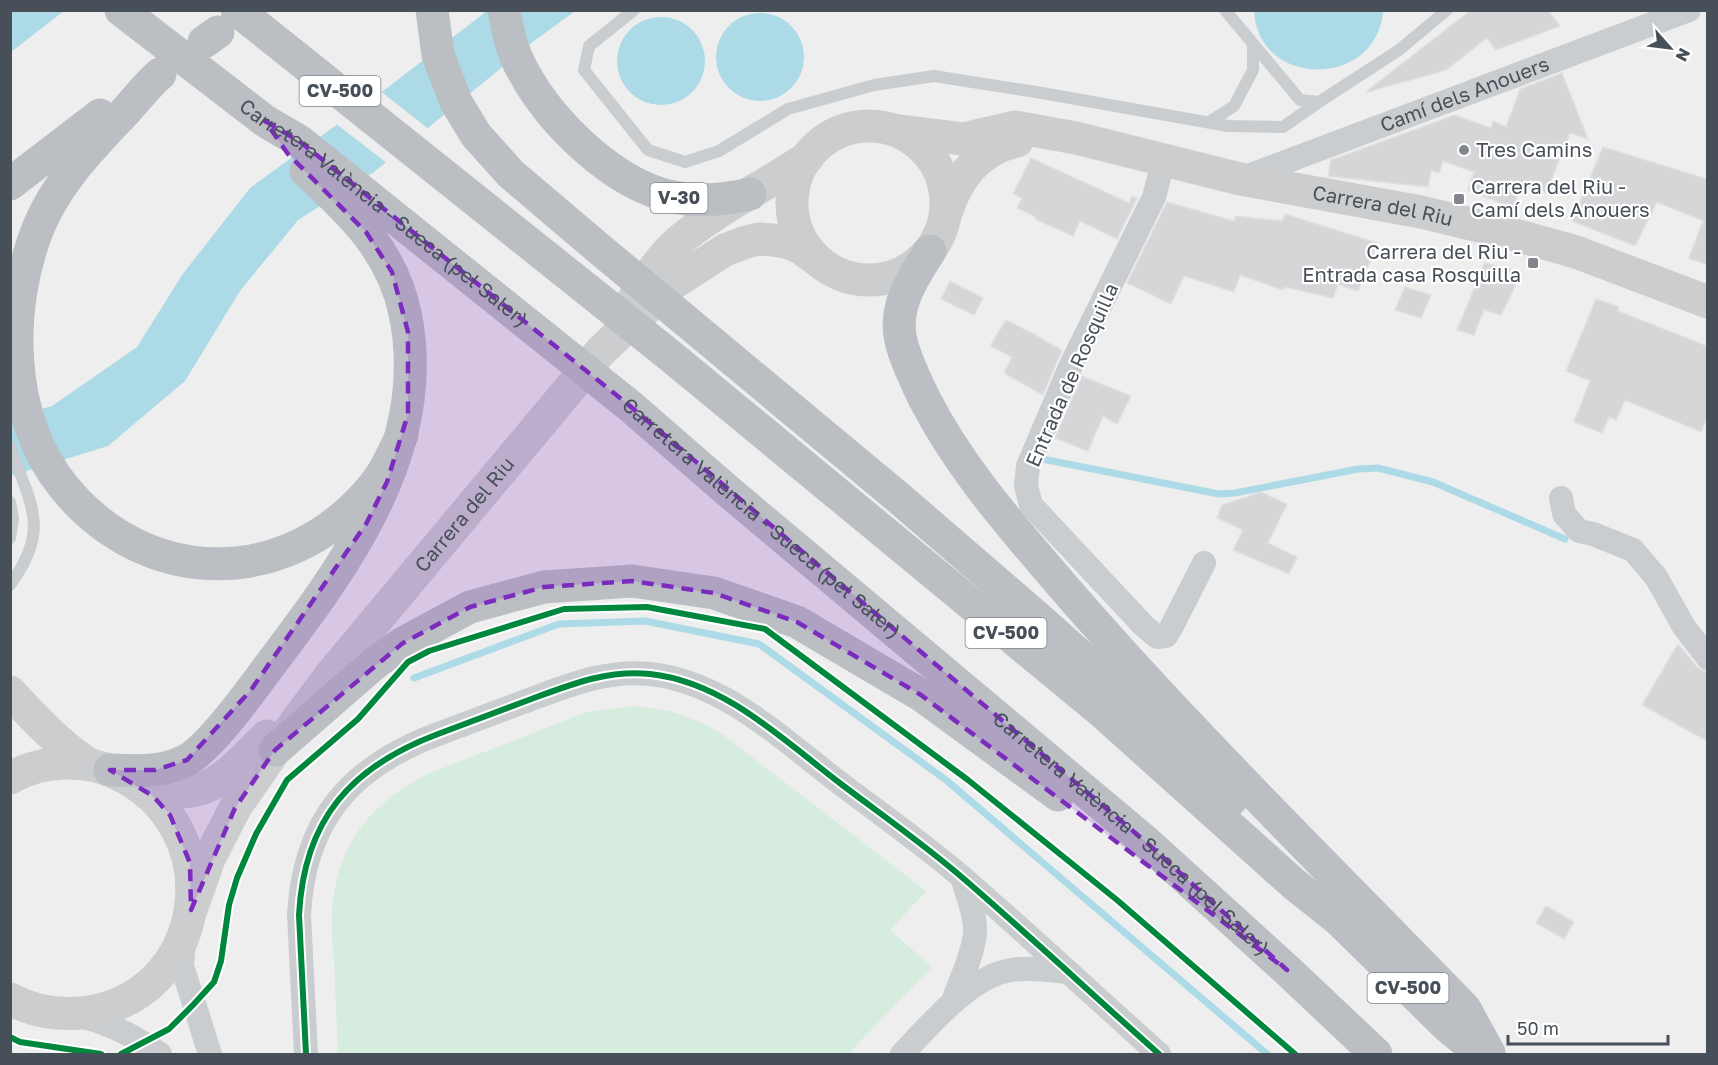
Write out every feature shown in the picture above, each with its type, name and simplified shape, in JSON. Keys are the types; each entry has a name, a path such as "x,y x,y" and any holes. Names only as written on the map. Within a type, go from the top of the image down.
{"highway":[{"name":"Carretera València - Sueca (pel Saler)","path":"121,10 265,121 299,141 378,222 535,331 630,406 738,500 1146,842 1376,1054"},
{"path":"432,10 438,55 450,88 464,117 490,152 512,174 603,252 900,499 1134,704 1306,873 1338,919"},
{"name":"V-30","path":"504,10 514,52 523,72 538,95 570,133 606,164 654,192 674,197 715,201 750,194"},
{"name":"CV-500","path":"220,28 442,173 668,354 1101,711 1294,884 1338,919 1447,1026 1481,1054"},
{"path":"10,184 123,97 153,81 85,154 65,180 40,225 27,264 20,297 18,346 22,389 34,433 62,485 78,503 113,532 157,554 177,560 227,564 276,556 326,530 352,509 371,489 402,435"},
{"path":"10,189 38,163"},
{"path":"111,772 155,770 172,766 187,760 211,738 303,622 366,524 382,492 408,414 411,373 405,313 392,272 382,253 378,222"},
{"path":"930,251 909,283 902,301 899,328 912,375 934,416 962,460 1010,524 1099,630 1465,1009 1490,1054"},
{"path":"275,750 403,643 470,607 544,587 633,581 714,592 797,622 921,695 1049,788 1145,866 1287,970"}],"street":[{"name":"Camí dels Anouers","path":"1240,179 1689,10"},
{"path":"859,126 879,126 898,131 917,142 937,165 946,196 946,215 940,234 930,251 900,274 882,279 864,280 846,277 829,269 814,258 802,243 792,209 793,191 798,174 808,157 822,142 839,132 859,126"},
{"name":"Carrera del Riu","path":"898,131 963,139 1015,127 1051,133 1240,179 1421,212 1508,233 1576,252 1707,302"},
{"name":"Carrera del Riu","path":"946,215 959,182 979,159 1009,143 1051,133"},
{"name":"Carrera del Riu","path":"601,351 648,277 665,256 702,223 808,157"},
{"name":"Entrada de Rosquilla","path":"1162,160 1154,197 1071,365 1028,466 1026,486 1031,505 1156,637 1166,636 1172,628 1204,563"},
{"name":"Carrera del Riu","path":"10,999 43,1011 68,1014 95,1011 118,1003 142,990 161,972 175,953 209,859 235,808 275,750 329,677 601,351 671,285 725,250 759,239 773,240 801,248 814,258"},
{"path":"1561,498 1563,514 1579,531 1593,534 1633,550 1656,577 1684,627 1707,658"},
{"path":"306,1054 298,915 300,892 313,843 330,810 364,772 418,741 576,682 605,675 630,673 674,678 702,686 750,714 962,877 1159,1054"},
{"name":"Carrera del Riu","path":"10,692 69,752 155,789 184,793 196,792 215,783 248,755 329,677"},
{"path":"10,778 40,766 65,763 111,772 153,796 170,815 183,838 190,863 192,883 181,955 182,966 210,1054"},
{"path":"952,1002 972,950 975,932 962,877"},
{"path":"902,1054 952,1002 994,975 1009,970 1024,969 1067,972"},
{"path":"68,1014 113,1026 160,1054"}],"lane":[{"path":"634,10 589,46 584,70 648,150 685,162 719,151 788,109 874,85 934,76 1228,126 1283,127 1399,50 1447,10"},
{"path":"1225,10 1300,100 1319,102"},
{"path":"1209,122 1234,106 1253,70 1254,46"},
{"path":"10,447 29,500 34,525 34,538 28,559 10,585"},
{"path":"10,538 13,530 11,504"}],"highlighted area":[{"path":"265,121 299,141 630,406 1146,842 1287,970 921,695 797,622 714,593 632,581 544,587 470,607 403,643 275,750 235,808 191,910 190,863 170,815 153,796 110,770 155,770 187,760 251,690 366,524 387,482 408,414 408,332 392,272 366,232 288,154"}],"green space":[{"path":"634,706 680,714 722,734 926,891 890,930 932,967 848,1054 338,1054 332,924 335,888 348,848 372,814 387,800 425,775 587,712"}],"water":[{"path":"1254,10 1383,11 1376,37 1361,55 1341,66 1318,70 1295,66 1275,55 1260,37"},
{"path":"11,11 64,11 11,52"},
{"path":"487,11 575,11 534,41 374,172 298,220 240,291 185,381 108,446 11,476 11,418 52,406 137,347 182,275 250,188 387,88"},
{"path":"760,13 777,17 791,26 800,40 804,57 800,74 791,88 777,97 760,101 743,97 729,88 720,74 716,57 720,40 729,26 743,17"},
{"path":"661,17 678,21 692,30 701,44 705,61 701,78 692,92 678,101 661,105 644,101 630,92 621,78 617,61 621,44 630,30 644,21"}],"pier":[{"path":"379,90 430,130 388,164 335,123"}],"building":[{"path":"1471,10 1548,10 1560,26 1496,50 1487,38 1446,70 1367,91"},
{"path":"1562,73 1588,139 1570,133 1546,193 1522,183 1513,208 1468,190 1474,172 1443,161 1439,173 1431,171 1428,187 1328,176 1331,160 1455,115 1491,128 1493,121 1506,127 1520,89"},
{"path":"1603,147 1707,179 1707,265 1689,258 1703,221 1657,202 1635,246 1572,221"},
{"path":"1031,158 1129,203 1132,196 1137,198 1117,239 1080,221 1073,236 1017,208 1022,198 1013,194"},
{"path":"1167,202 1234,221 1236,216 1282,221 1285,214 1377,243 1358,291 1338,284 1333,298 1285,287 1283,290 1240,275 1234,292 1184,276 1171,304 1127,283"},
{"path":"1485,263 1522,272 1501,315 1484,310 1474,335 1457,330"},
{"path":"950,281 983,298 974,315 941,299"},
{"path":"1405,287 1431,295 1421,318 1395,310"},
{"path":"1596,299 1619,307 1618,311 1707,346 1707,418 1701,432 1625,400 1616,420 1609,417 1602,433 1574,422 1590,381 1566,371"},
{"path":"1006,320 1060,349 1061,352 1043,395 1004,373 1012,357 990,346"},
{"path":"1082,376 1131,396 1117,424 1103,416 1088,451 1055,438"},
{"path":"1261,492 1287,504 1268,543 1297,557 1289,574 1233,550 1243,530 1217,518 1222,505"},
{"path":"1678,644 1697,667 1707,672 1707,741 1642,705"},
{"path":"1546,906 1574,922 1564,939 1536,923"}],"waterway":[{"path":"1042,459 1219,494 1235,493 1358,469 1378,468 1433,482 1565,539"},
{"path":"414,678 559,624 645,621 759,644 946,780 1267,1054"}],"cycle path":[{"path":"121,1054 169,1029 214,982 221,961 229,905 237,878 256,834 287,780 358,719 408,662 429,651 564,609 647,607 765,629 968,780 1117,900 1295,1054"},
{"path":"306,1054 299,915 303,881 310,851 337,801 380,763 407,747 541,695 587,680 634,673 677,679 703,688 752,715 949,866 1159,1054"},
{"path":"10,1037 20,1042 101,1054"}],"place":[{"name":"Tres Camins","path":"1464,150"},
{"name":"Carrera del Riu - Camí dels Anouers","path":"1459,199"},
{"name":"Carrera del Riu - Entrada casa Rosquilla","path":"1533,263"}]}
